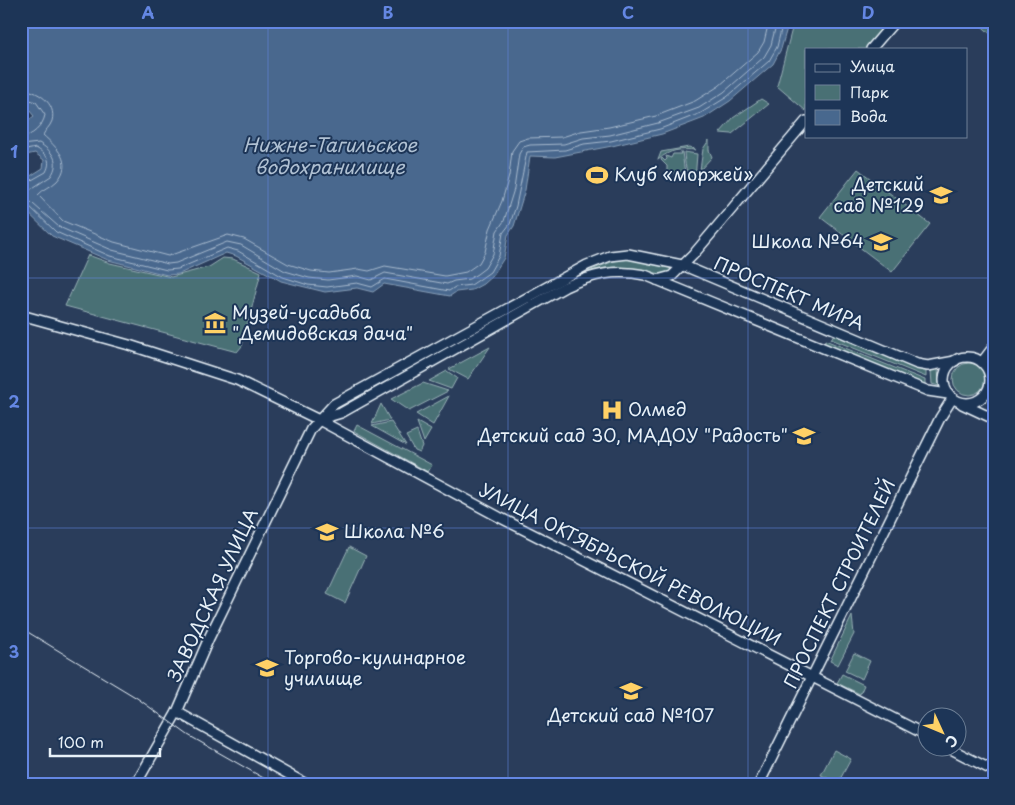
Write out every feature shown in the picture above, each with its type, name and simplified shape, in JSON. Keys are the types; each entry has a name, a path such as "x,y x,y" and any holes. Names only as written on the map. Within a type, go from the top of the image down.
{"main road":[{"path":"872,48 894,21"},
{"path":"657,280 672,276 805,122"},
{"name":"ПРОСПЕКТ МИРА","path":"610,256 635,254 682,265 917,364 936,365 955,361"},
{"name":"ЗАВОДСКАЯ УЛИЦА","path":"136,784 177,712 209,638 304,440 319,420 334,404 587,265 610,256"},
{"name":"ПРОСПЕКТ МИРА","path":"319,420 341,414 565,287 605,272 629,272 657,280 928,391 952,398 994,418"},
{"name":"УЛИЦА ОКТЯБРЬСКОЙ РЕВОЛЮЦИИ","path":"21,315 129,345 237,380 319,420 499,517 918,731"},
{"path":"982,362 994,346"},
{"path":"974,358 982,362 992,377 986,392 981,398 966,403 952,398 943,386 944,373 955,361 974,358"},
{"name":"ПРОСПЕКТ СТРОИТЕЛЕЙ","path":"759,784 940,418 952,398"},
{"path":"177,712 306,784"},
{"path":"968,758 994,771"}],"green space":[{"path":"794,21 889,21 867,48 805,48 805,110 777,86"},
{"path":"976,21 994,21 994,37"},
{"path":"761,99 769,104 732,134 720,133 733,118"},
{"path":"709,140 709,150 712,157 700,170 703,149"},
{"path":"689,147 696,150 676,150 658,160 661,152"},
{"path":"680,152 682,152 685,174 667,172 667,166 661,160 662,158 665,161 667,159 666,156 671,158 673,154 681,154"},
{"path":"684,152 697,154 695,180 687,172"},
{"path":"858,169 930,224 892,272 820,217"},
{"path":"88,255 110,263 171,277 209,267 223,258 233,259 261,272 242,346 237,352 65,306"},
{"path":"631,258 670,268 671,272 666,275 617,267 585,273 341,404 576,276 614,261"},
{"path":"834,334 926,370 926,377 831,339"},
{"path":"825,340 925,380 925,385 823,346"},
{"path":"490,347 468,379 449,369"},
{"path":"969,363 975,364 980,368 984,373 984,385 980,390 975,394 969,395 963,394 958,390 954,385 953,379 954,373 958,368 963,364"},
{"path":"938,368 939,386 932,384 931,371"},
{"path":"447,371 457,378 451,389 429,381"},
{"path":"423,383 448,391 409,411 391,399"},
{"path":"449,396 433,425 416,414"},
{"path":"381,404 390,420 372,424"},
{"path":"391,422 406,445 372,426"},
{"path":"417,422 431,430 424,442"},
{"path":"357,425 432,465 428,472 354,431"},
{"path":"417,431 422,446 419,452 414,450 406,436"},
{"path":"349,547 366,556 345,603 327,594"},
{"path":"852,616 854,634 838,665 830,661"},
{"path":"854,653 870,661 862,679 845,671"},
{"path":"842,674 864,685 860,694 837,683"},
{"path":"834,750 851,759 838,783 821,775"}],"water":[{"name":"Нижне-Тагильское водохранилище","path":"21,21 789,21 781,49 773,64 730,101 704,118 662,134 612,146 555,157 530,156 525,190 514,226 508,235 504,258 493,275 483,284 472,290 456,292 450,296 384,284 373,292 357,288 325,292 281,281 236,256 226,253 179,274 167,275 108,260 52,236 21,206 21,182 43,168 44,160 35,153 21,156 21,126 34,116 29,110 21,108"}],"tram line":[{"path":"21,628 137,698 188,735 274,784"},
{"path":"21,631 26,644 21,658"}],"place":[{"name":"Клуб «моржей»","path":"597,175"},
{"name":"Детский сад №129","path":"941,195"},
{"name":"Школа №64","path":"881,242"},
{"name":"Музей-усадьба \"Демидовская дача\"","path":"215,323"},
{"name":"Олмед","path":"612,410"},
{"name":"Детский сад 30, МАДОУ \"Радость\"","path":"804,436"},
{"name":"Школа №6","path":"327,532"},
{"name":"Торгово-кулинарное училище","path":"267,668"},
{"name":"Детский сад №107","path":"631,691"}]}
